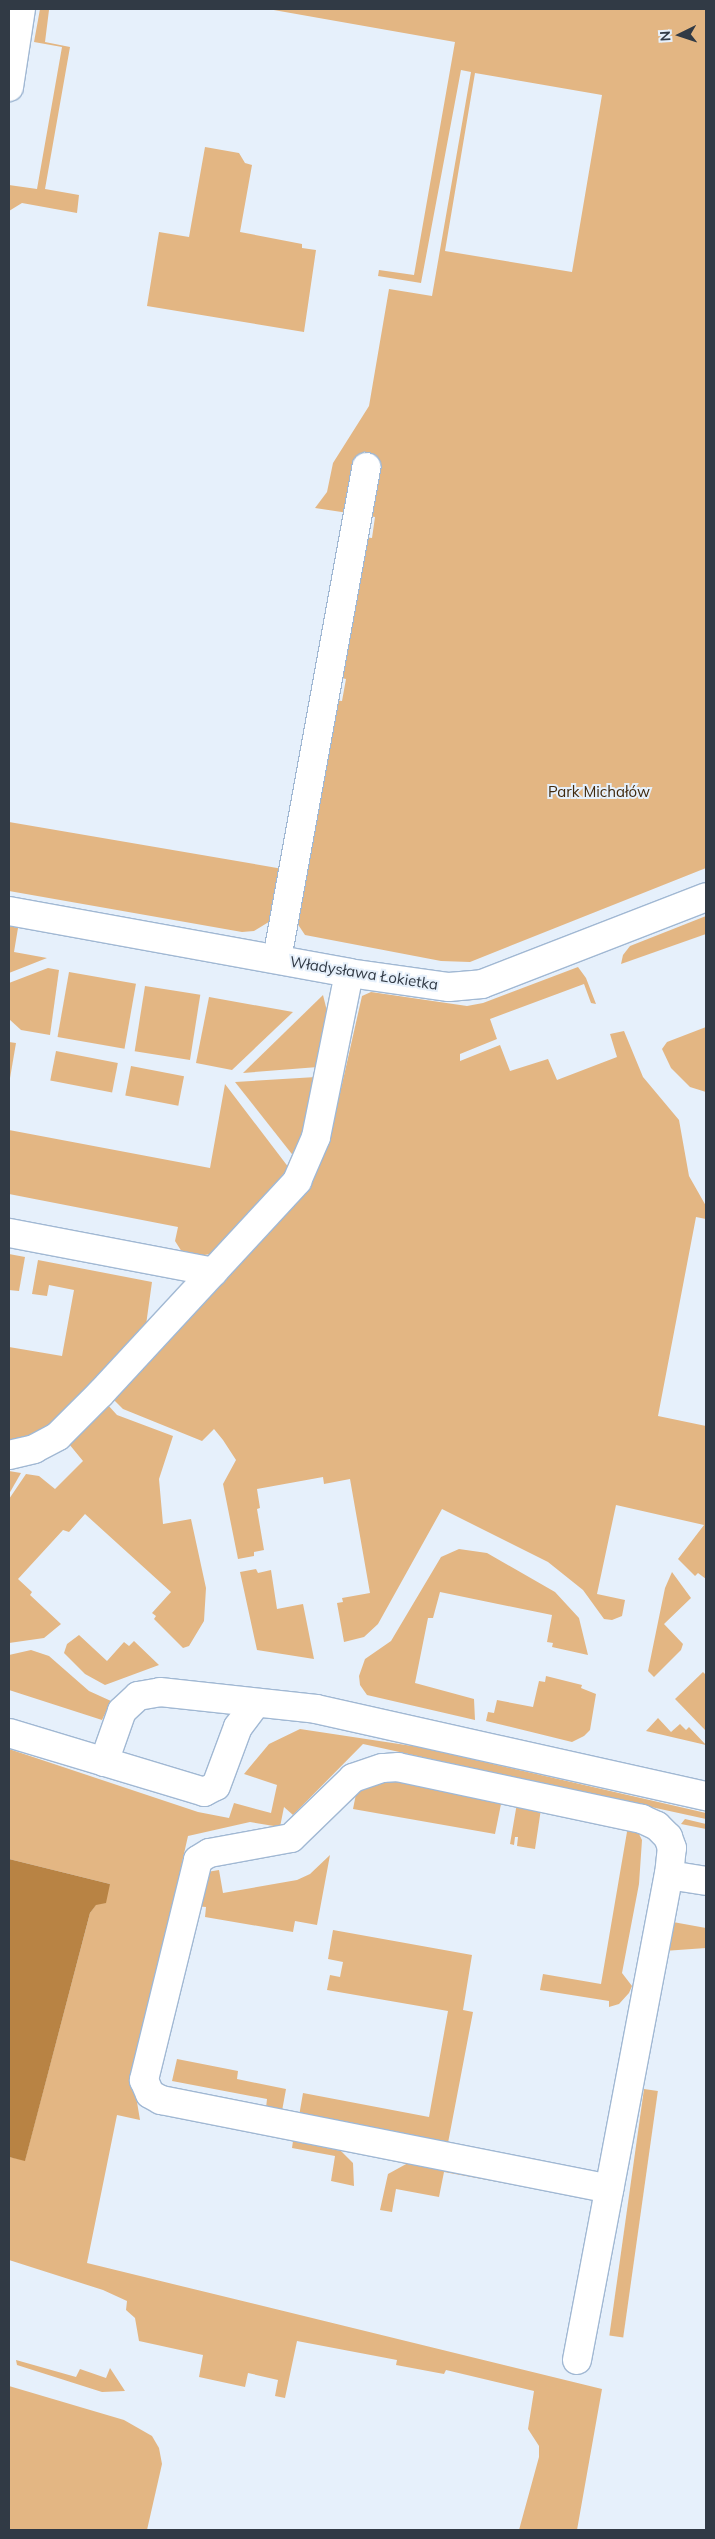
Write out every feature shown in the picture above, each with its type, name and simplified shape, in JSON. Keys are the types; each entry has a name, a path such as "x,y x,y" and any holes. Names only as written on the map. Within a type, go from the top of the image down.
{"street":[{"path":"9,87 22,9"},
{"path":"277,959 366,468"},
{"name":"Władysława Łokietka","path":"9,910 349,973 442,986 482,984 706,897"},
{"path":"9,1455 34,1449 58,1436 283,1198 296,1181 307,1161 320,1122 349,973"},
{"path":"9,1233 213,1272"},
{"path":"104,1762 122,1711 138,1696 160,1692 316,1709 706,1796"},
{"path":"9,1734 204,1792 212,1790 216,1786 238,1727 256,1702"},
{"path":"577,2360 610,2189 669,1875 672,1848 668,1837 657,1826 642,1819 398,1768 366,1771 338,1790 292,1838 209,1853 198,1860 144,2080 150,2094 161,2100 610,2189"},
{"path":"669,1875 706,1881"}],"green space":[{"path":"40,9 49,10 45,42 70,47 45,189 79,195 77,213 22,203 9,211 9,185 37,189 62,47 34,42"},
{"name":"Park Michałów","path":"268,9 706,9 706,868 470,962 441,961 305,935 297,923 333,700 342,701 346,679 337,677 363,537 372,538 375,517 315,508 327,492 333,463 369,406 389,289 432,296 471,72 461,70 421,283 378,276 379,270 414,275 455,42","holes":["475,73 602,95 572,272 445,251"]},
{"path":"205,147 239,153 245,163 252,165 240,232 302,244 302,248 316,250 304,332 147,306 159,232 189,237"},
{"path":"9,822 283,869 272,920 254,931 242,932 9,891"},
{"path":"706,916 706,934 621,964 623,955 630,946"},
{"path":"9,926 18,928 14,952 47,958 9,973"},
{"path":"578,967 586,978 596,1004 591,1003 584,984 490,1019 497,1039 460,1054 460,1061 500,1045 510,1071 548,1059 557,1080 617,1057 610,1034 624,1031 643,1077 679,1120 689,1176 706,1206 706,1219 696,1217 658,1416 706,1426 706,1579 698,1573 695,1576 678,1559 704,1525 616,1505 597,1594 625,1600 622,1616 612,1620 604,1619 583,1590 548,1562 442,1509 378,1624 364,1637 344,1642 337,1603 343,1602 342,1598 370,1593 350,1479 324,1484 323,1477 257,1489 260,1508 257,1509 264,1550 254,1552 254,1556 238,1559 223,1484 236,1460 223,1440 214,1429 202,1441 123,1409 112,1398 306,1190 318,1169 331,1133 362,996 371,992 467,1006 483,1003"},
{"path":"48,968 59,970 50,1035 21,1030 9,1019 9,983"},
{"path":"69,972 136,984 125,1049 58,1037"},
{"path":"145,986 200,995 190,1060 135,1051"},
{"path":"323,995 328,1015 318,1067 243,1073"},
{"path":"209,997 293,1012 232,1070 196,1063"},
{"path":"706,1027 706,1092 690,1087 671,1068 662,1049 667,1042"},
{"path":"9,1042 16,1043 9,1084"},
{"path":"56,1051 118,1063 112,1092 50,1080"},
{"path":"131,1066 184,1076 178,1106 125,1095"},
{"path":"316,1077 309,1113 295,1158 235,1082"},
{"path":"225,1084 289,1168 210,1254 199,1256 182,1252 175,1241 178,1227 9,1194 9,1130 210,1168"},
{"path":"9,1254 25,1257 19,1291 9,1290"},
{"path":"38,1260 152,1282 146,1325 54,1422 39,1432 9,1441 9,1347 62,1356 74,1290 49,1285 47,1296 32,1294"},
{"path":"107,1404 117,1415 173,1436 159,1479 163,1524 191,1519 206,1588 204,1621 189,1646 183,1648 154,1619 156,1616 152,1613 171,1592 85,1514 69,1532 63,1530 18,1579 32,1592 30,1595 61,1624 44,1638 9,1643 9,1499 26,1474 39,1476 55,1489 83,1461 69,1444"},
{"path":"9,1471 21,1473 9,1494"},
{"path":"459,1549 487,1553 555,1592 579,1618 588,1655 552,1647 553,1643 547,1642 552,1615 440,1592 433,1618 428,1618 415,1683 474,1699 475,1720 367,1695 360,1685 359,1676 365,1659 391,1641 441,1557"},
{"path":"256,1569 258,1573 271,1570 277,1609 303,1604 314,1659 257,1650 240,1572"},
{"path":"672,1572 691,1598 664,1624 683,1644 681,1650 654,1677 648,1671 665,1588"},
{"path":"79,1635 107,1661 124,1642 129,1646 134,1641 159,1665 105,1685 85,1674 64,1653 67,1644"},
{"path":"31,1650 49,1656 89,1691 111,1701 102,1720 9,1690 9,1655"},
{"path":"703,1672 706,1675 706,1731 675,1699"},
{"path":"546,1676 582,1685 581,1688 596,1694 590,1730 584,1736 572,1742 486,1721 488,1712 494,1713 497,1700 533,1707 539,1681 545,1682"},
{"path":"658,1718 671,1732 680,1724 686,1730 689,1727 706,1745 646,1731"},
{"path":"300,1729 419,1747 706,1813 706,1819 363,1744 293,1815 284,1807 280,1827 250,1822 188,1836 133,2078 140,2120 117,2115 87,2263 602,2389 577,2530 519,2530 539,2457 539,2446 528,2429 534,2391 446,2370 444,2374 396,2365 397,2360 297,2341 285,2398 275,2396 278,2380 248,2373 245,2387 199,2377 203,2355 139,2341 135,2318 126,2310 127,2301 103,2290 9,2260 9,2157 25,2160 90,1913 110,1884 9,1859 9,1749 198,1812 229,1818 234,1803 271,1813 277,1785 244,1774 269,1744"},
{"path":"395,1779 502,1799 495,1834 353,1809 356,1794 364,1787"},
{"path":"517,1803 541,1809 535,1849 517,1846 518,1837 515,1837 514,1845 510,1844"},
{"path":"685,1819 706,1824 706,1829 681,1824"},
{"path":"628,1826 636,1828 642,1840 639,1884 622,1973 632,1986 629,1993 619,2004 609,2007 609,2001 540,1990 543,1974 601,1984"},
{"path":"330,1855 317,1925 295,1921 293,1932 205,1917 206,1907 195,1906 207,1872 219,1870 223,1893 297,1880 310,1874"},
{"path":"673,1922 706,1928 706,1948 664,1951"},
{"path":"333,1930 472,1955 463,2010 473,2012 448,2143 299,2116 303,2093 429,2117 448,2011 327,1990 330,1975 340,1977 343,1962 328,1959"},
{"path":"177,2059 238,2071 237,2079 286,2089 282,2111 266,2108 267,2099 172,2081"},
{"path":"644,2089 658,2091 623,2338 609,2336"},
{"path":"293,2141 341,2151 353,2163 354,2186 331,2181 335,2156 292,2148"},
{"path":"408,2163 564,2191 563,2194 444,2172 439,2197 396,2189 392,2212 380,2210 388,2174"},
{"path":"16,2360 76,2377 80,2369 106,2378 110,2368 125,2391 102,2392 17,2365"},
{"path":"9,2386 124,2420 152,2436 159,2448 162,2464 147,2530 9,2530"}],"shaded area":[{"path":"9,1859 110,1884 106,1903 96,1905 90,1913 25,2161 9,2157"}]}
